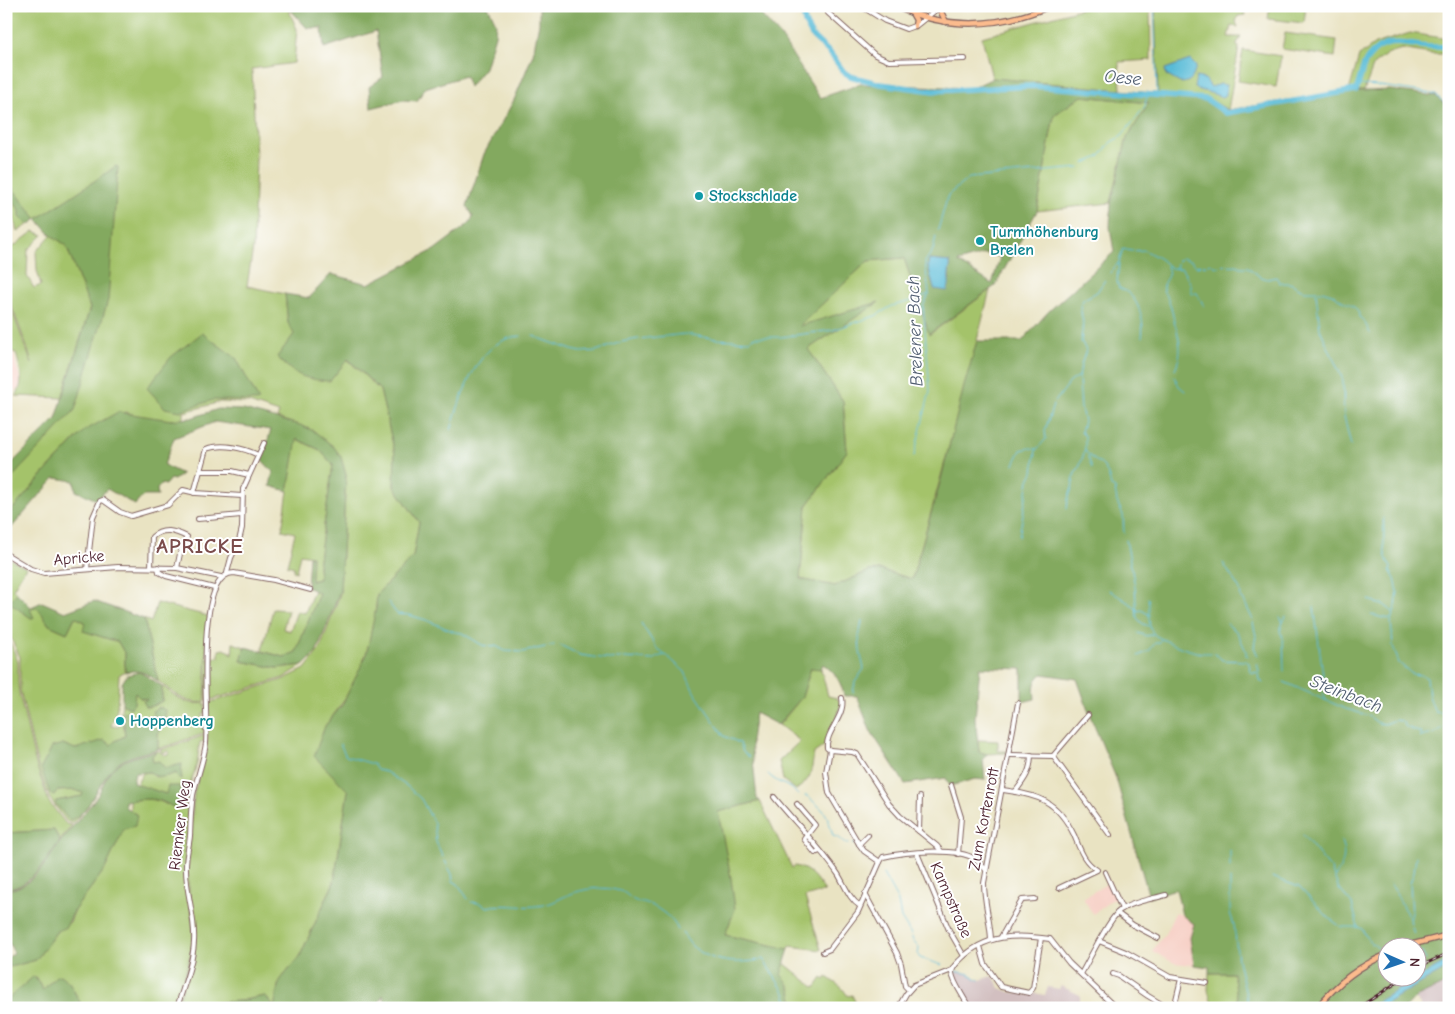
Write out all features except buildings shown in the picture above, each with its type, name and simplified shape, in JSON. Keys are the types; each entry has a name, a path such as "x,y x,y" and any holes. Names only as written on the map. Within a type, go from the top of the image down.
{"main road":[{"path":"895,6 946,22 978,24 992,23 1027,15 1050,6"},
{"path":"941,6 946,22"},
{"path":"911,12 916,20 915,26"},
{"path":"1428,940 1449,935"},
{"path":"1317,1008 1332,991 1348,978 1378,958"}],"street":[{"path":"826,6 828,13 874,55 888,61 965,59"},
{"path":"861,6 902,28 908,29 928,17 941,6"},
{"path":"227,573 242,528 242,496 248,475 264,443"},
{"path":"194,492 206,449 238,448 258,455"},
{"path":"200,471 232,471 248,475"},
{"path":"87,569 93,517 100,501 103,500 120,512 131,516 168,505 183,490 242,496"},
{"path":"198,519 242,514"},
{"path":"151,567 152,537 173,530 187,537 181,549 177,568"},
{"name":"Apricke","path":"6,554 37,572 44,573 87,569 151,567 177,568 221,577"},
{"name":"Apricke","path":"158,568 159,572 166,576 214,588"},
{"path":"214,588 221,577 227,573 261,577 312,590"},
{"name":"Riemker Weg","path":"177,1008 194,944 186,866 194,792 206,742 206,644 214,588"},
{"path":"842,698 843,702 836,724 826,746 830,750 857,754 889,804 900,816 941,851"},
{"name":"Zum Kortenrott","path":"991,939 989,916 984,896 986,870 1018,703"},
{"path":"1053,756 1088,715"},
{"path":"830,750 826,772 829,793 864,851 880,862"},
{"path":"1008,755 1053,756"},
{"path":"1014,792 1030,770 1031,755"},
{"path":"1053,756 1110,835"},
{"path":"950,784 961,817 958,854"},
{"path":"1002,790 1030,794 1044,799 1064,818 1084,858 1097,870 1059,888"},
{"path":"774,796 838,874 853,900 860,906"},
{"path":"919,831 920,797"},
{"path":"797,804 815,825 806,835"},
{"path":"859,844 868,835"},
{"path":"823,952 830,950 839,938 860,906 880,862 886,857 941,851 976,860 986,870"},
{"name":"Kampstraße","path":"916,853 948,930 964,956"},
{"path":"1105,872 1122,908"},
{"path":"865,894 897,953 905,986 909,990"},
{"path":"1081,974 1099,941 1122,908 1166,895"},
{"path":"1001,937 1022,900 1035,899"},
{"path":"1117,913 1133,926 1158,938"},
{"path":"898,1008 914,985 952,970 964,956 991,939 1001,937 1050,939 1064,958 1114,1007"},
{"path":"980,946 985,964 1001,987 1029,993 1033,988 1041,938"},
{"path":"1099,941 1126,952 1158,972 1170,977 1208,983"},
{"path":"952,970 952,974 969,1008"},
{"path":"1113,974 1120,976 1168,1008"},
{"path":"1174,1008 1181,979"}],"shaded area":[{"path":"13,352 20,379 19,389 7,395 6,355"},
{"path":"1108,883 1116,898 1093,914 1083,898"},
{"path":"1175,913 1182,915 1194,924 1190,938 1194,965 1174,963 1152,951 1165,934"},
{"path":"955,971 968,973 980,980 993,976 1000,988 1010,992 1030,995 1034,993 1045,995 1048,987 1059,989 1061,986 1080,995 1080,1000 1076,1008 971,1008 956,980"},
{"path":"1449,982 1449,1008 1422,1008 1415,998"}],"green space":[{"path":"6,6 287,6 297,29 294,63 252,69 256,158 253,248 247,286 285,294 288,323 347,359 380,390 395,453 394,486 419,522 413,557 377,594 372,631 362,664 355,681 325,726 348,791 334,882 299,958 281,979 278,986 275,1008 265,996 239,1001 178,1005 195,939 187,872 194,793 205,754 208,703 282,680 305,669 320,649 341,591 346,475 314,431 277,418 279,413 249,403 220,402 184,412 184,419 169,420 125,412 84,431 6,517 6,471 56,419 92,342 99,179 17,232 13,214 6,206"},
{"path":"287,6 488,6 496,23 495,35 485,68 469,87 465,76 425,88 417,101 403,100 371,108 369,87 383,77 376,31 324,48 322,28 307,28"},
{"path":"539,6 756,6 781,37 820,98 861,84 972,88 993,78 1206,98 1228,110 1338,92 1390,90 1436,96 1449,108 1449,982 1415,998 1406,1008 1239,1008 1233,973 1209,973 1209,967 1194,965 1190,938 1194,924 1182,915 1176,889 1149,897 1116,778 1077,679 1042,674 1037,679 1035,685 1035,699 1022,702 1022,669 980,667 975,718 979,752 987,754 983,759 985,780 975,779 950,786 946,778 905,784 870,730 857,696 844,696 837,678 823,664 821,669 811,668 802,697 778,725 755,713 751,741 757,799 760,801 718,812 735,909 725,935 789,949 781,975 788,984 794,1003 805,1008 388,1008 383,995 377,1008 274,1008 281,979 299,958 334,882 348,791 314,756 325,726 342,705 366,656 377,594 413,557 419,522 394,486 395,453 380,390 348,359 330,381 306,378 295,372 277,357 294,334 288,323 285,294 309,298 331,274 368,284 434,250 470,223 473,216 467,206 484,154 514,100 533,54 539,23","holes":["1082,96 1149,103 1127,138 1111,203 1110,227 1114,252 1048,312 1022,341 977,341 941,479 912,579 881,570 869,571 835,586 800,579 807,506 847,451 843,401 808,349 879,302 799,326 868,261 904,258 929,334 995,286 1037,211 1054,115","985,254 1000,257 992,284 958,262","929,260 950,262 950,280 933,285 928,266"]},
{"path":"1090,6 1132,6 1133,9 1150,9 1151,60 1119,62 1121,90 992,78 982,37"},
{"path":"1155,6 1194,6 1194,11 1213,6 1243,6 1245,15 1238,16 1236,22 1238,27 1231,26 1228,37 1241,37 1236,45 1239,47 1228,110 1206,98 1158,94"},
{"path":"1270,6 1306,6 1304,23 1268,19"},
{"path":"1285,33 1337,40 1335,57 1282,49"},
{"path":"1410,33 1449,39 1449,54 1430,54 1402,49 1387,54 1374,64 1364,91 1349,91 1359,56 1375,44"},
{"path":"1243,50 1281,56 1276,87 1238,81"},
{"path":"1082,96 1149,103 1127,138 1111,203 1037,211 1054,115"},
{"path":"116,166 118,167 108,300 75,410 6,484 6,469 56,419 90,308 66,245 51,235 37,219"},
{"path":"6,180 37,219 30,224 20,217 20,210 10,196"},
{"path":"34,231 43,235 28,250 27,276 34,288 41,285 37,271 36,252 51,235 66,245 90,308 62,398 16,396 21,380 19,364 16,353 13,352 6,355 6,295 32,364 6,291 6,252"},
{"path":"904,258 930,334 990,290 912,579 881,570 869,571 835,586 800,579 807,506 847,451 843,401 808,349 877,303 797,327 868,261"},
{"path":"202,333 236,358 259,401 213,400 180,411 165,408 147,388 171,357"},
{"path":"218,409 244,410 300,425 314,431 334,447 341,457 346,475 340,591 319,646 315,654 304,665 277,668 241,661 245,647 284,657 296,652 319,593 307,587 309,556 312,556 311,581 319,579 318,566 333,465 320,450 297,439 288,491 270,486 273,472 262,460 271,430 215,422 174,438 164,465 182,474 174,480 170,479 165,485 162,484 157,489 158,496 143,496 135,505 107,489 97,500 76,491 74,481 55,478 6,534 6,517 84,431 118,412 171,420 191,418"},
{"path":"296,439 320,450 333,465 318,566 319,579 310,581 312,556 300,554 296,572 293,571 294,567 287,565 295,533 282,530"},
{"path":"6,557 26,567 13,589 17,593 9,603 30,609 38,608 49,625 67,633 75,617 85,622 84,631 118,642 125,654 125,671 119,675 117,709 111,726 119,727 122,704 131,708 135,693 148,699 146,707 162,701 162,686 187,702 205,703 206,713 203,713 203,729 206,729 206,733 158,749 159,731 164,722 155,716 141,718 128,711 123,722 125,736 115,741 111,746 74,749 63,744 57,791 75,790 84,793 82,796 56,801 89,805 75,821 70,823 66,821 50,799 39,771 20,690 20,657 6,628"},
{"path":"314,590 319,593 296,652 284,657 262,651 273,609 288,610 283,629 290,631 297,611 305,613"},
{"path":"17,593 31,607 42,602 65,612 94,601 144,619 158,681 142,672 125,672 125,654 118,642 83,631 85,622 75,617 67,633 49,625 38,608 30,609 34,618 31,618 8,602"},
{"path":"157,603 208,616 205,702 185,700 158,681 144,619 151,622"},
{"path":"6,633 18,661 19,693 35,761 49,802 66,824 72,825 60,841 54,830 6,833"},
{"path":"233,643 245,647 241,661 277,668 304,665 283,678 207,701 207,658 219,657 219,650 224,649 231,652 232,655"},
{"path":"811,667 821,669 828,696 837,698 841,703 835,724 824,746 814,753 811,770 806,782 796,790 783,780 779,761 800,741 779,725 802,697"},
{"path":"140,672 162,686 162,701 145,707 143,701 147,699 140,698 135,693 134,704 130,708 122,704 122,683 127,675"},
{"path":"160,707 166,711 164,722 158,733 158,749 130,757 115,766 104,779 83,812 69,820 55,803 56,801 82,796 83,793 75,790 57,791 54,795 50,794 41,768 52,747 63,744 75,749 104,740 111,745 125,736 123,712 128,711 137,717 146,718 154,716 152,711"},
{"path":"206,735 205,741 200,742 197,764 190,785 193,786 190,793 191,806 186,862 193,944 176,1008 83,1008 69,982 56,976 43,990 35,976 6,1004 6,960 10,967 36,960 57,931 70,922 75,909 105,869 124,828 137,815 130,810 130,800 154,800 167,805 166,794 136,785 143,773 150,772 155,777 176,773 174,765 165,768 153,762 152,756 156,751 164,755 169,754 168,751 163,753 160,750"},
{"path":"978,740 998,741 998,751 1007,751 1007,753 987,754 979,752"},
{"path":"156,751 152,756 153,762 159,761 165,768 182,764 182,778 179,779 176,773 162,777 150,772 135,773 133,783 166,794 168,786 181,786 181,796 186,801 176,808 153,799 125,801 125,807 137,815 135,826 124,829 105,869 75,909 66,927 57,931 36,960 10,967 6,959 14,953 6,937 6,890 25,884 33,878 96,798 113,768 128,759"},
{"path":"760,801 792,868 795,866 805,869 825,891 805,897 821,950 790,946 789,949 725,935 735,909 718,812"},
{"path":"54,830 60,841 44,864 23,884 6,889 6,833"},
{"path":"784,963 815,988 822,978 825,980 827,977 842,988 848,996 852,995 858,1008 805,1008 794,1003 790,986 780,975"},
{"path":"1209,973 1233,973 1239,1008 1213,1008 1208,990"},
{"path":"60,975 69,982 83,1008 6,1008 8,999 34,976 43,990 56,976"},
{"path":"265,996 274,1008 177,1008 178,1005 239,1001"}],"water":[{"path":"1190,60 1196,66 1193,76 1187,82 1180,83 1166,75 1165,69"},
{"path":"1196,77 1205,79 1211,87 1220,84 1226,85 1226,95 1223,97 1194,88"},
{"path":"929,260 950,262 947,291 934,289 928,266"},
{"path":"1449,962 1449,967 1428,979 1428,973"},
{"path":"1404,986 1416,986 1378,1008 1366,1008"}],"waterway":[{"name":"Oese","path":"802,6 805,23 812,36 830,53 844,72 850,76 881,84 933,91 1033,86 1206,99 1226,113 1356,90 1368,58 1382,46 1397,43 1429,47 1449,46"},
{"path":"1154,6 1156,62"},
{"path":"1156,63 1157,95"},
{"path":"1359,85 1381,86 1429,93 1436,95 1449,107"},
{"name":"Brelener Bach","path":"1085,163 1099,157 1111,142 1122,136 1145,106 1147,94"},
{"name":"Brelener Bach","path":"938,230 948,195 969,178 1080,168"},
{"name":"Brelener Bach","path":"914,456 930,391 923,306 929,294 925,262 933,250 936,236"},
{"path":"1110,273 1119,262 1123,249 1131,251 1144,250 1159,258 1171,268 1182,269 1191,284 1191,293 1197,293 1204,306"},
{"path":"1176,268 1178,261 1182,258 1192,261 1196,266 1206,266 1210,263 1216,267 1237,265 1248,267 1259,276 1267,279 1276,277 1280,283 1290,283 1305,291 1322,291 1335,295 1356,309 1370,333"},
{"path":"1119,263 1117,281 1119,288 1126,291 1139,308 1143,330 1142,337"},
{"path":"1167,266 1169,273 1163,289 1171,307 1180,346 1175,369"},
{"path":"1067,509 1075,472 1079,468 1085,450 1085,436 1081,432 1084,421 1079,379 1086,350 1081,341 1083,323 1080,305 1084,299 1097,292 1105,280"},
{"path":"1316,293 1320,329 1343,380 1344,416 1351,446"},
{"path":"533,336 581,352 596,351 621,342 638,339 685,334 749,341 754,337 781,337 833,330 875,316 892,306 929,294"},
{"path":"451,430 466,386 483,357 493,346 506,339 521,336"},
{"path":"1055,402 1070,382 1079,376"},
{"path":"1174,376 1179,386 1185,391"},
{"path":"1019,537 1036,450 1046,439 1045,431 1053,405"},
{"path":"1014,464 1021,450 1036,449"},
{"path":"1085,450 1107,471 1111,487 1115,489 1117,502 1123,515 1124,533"},
{"path":"1088,457 1092,468"},
{"path":"1383,518 1386,556 1398,592 1391,620 1393,646 1399,663 1412,674 1427,678 1429,696 1435,712 1443,713 1449,717"},
{"path":"1126,540 1135,586 1137,618 1143,624 1149,626"},
{"path":"1223,563 1240,590 1241,598 1252,618 1256,636 1254,647 1258,656"},
{"path":"1109,590 1138,611 1141,610 1150,615"},
{"name":"Steinbach","path":"1148,598 1149,623 1156,636 1186,649 1201,653 1213,653 1222,660 1246,661 1249,663 1250,672 1259,673 1260,680 1263,683"},
{"path":"1369,600 1383,604 1393,612"},
{"path":"388,602 397,614 426,620 462,633 482,645 496,646 505,651 523,652 554,645"},
{"path":"1314,607 1323,688"},
{"path":"1371,615 1390,619"},
{"path":"1283,622 1286,616"},
{"path":"1280,617 1283,622 1280,631 1283,638 1284,671"},
{"path":"853,693 855,682 864,669 859,637 862,621"},
{"path":"641,623 658,650 664,654"},
{"path":"1227,624 1237,632 1248,656"},
{"path":"1138,633 1147,636 1153,634"},
{"path":"1138,656 1149,651 1161,639"},
{"path":"560,645 580,655 608,659 653,660 666,655 685,672 694,692 724,736 740,743 743,752 749,757"},
{"path":"1257,663 1259,672"},
{"name":"Steinbach","path":"1284,682 1346,709 1367,715 1378,723 1385,724 1395,720 1402,721 1406,727 1421,733 1420,737 1433,734 1446,726 1449,728"},
{"name":"Steinbach","path":"1323,693 1326,700"},
{"path":"340,744 346,756 373,764 377,770 386,772 408,787 421,799 434,823 436,842 443,857"},
{"path":"768,774 792,788 798,795"},
{"path":"805,796 823,810 833,836 845,843 856,844 861,852 873,861"},
{"path":"1303,835 1331,869 1339,889 1352,904 1358,927 1362,929 1368,940 1378,948"},
{"path":"1335,877 1343,860 1344,852 1341,841"},
{"path":"1230,850 1230,867"},
{"path":"1414,934 1410,920 1412,913 1410,883 1414,872 1416,856"},
{"path":"445,861 452,874 453,881 458,884 468,899"},
{"path":"883,874 898,901 901,918 913,941 919,948 918,955 920,958 942,965"},
{"path":"1272,877 1299,887 1329,918 1341,927 1358,927"},
{"path":"1230,879 1230,913 1234,925 1238,960 1249,1008"},
{"path":"1390,884 1410,917"},
{"path":"471,902 480,903 487,907 499,905 536,906 594,888 614,889 638,902 654,906 669,917 678,930"},
{"path":"682,933 692,946 700,952 717,959 735,962 763,959 785,993 790,1008"},
{"path":"955,971 969,974 979,980"}],"railway":[{"path":"1428,962 1449,953"},
{"path":"1358,1008 1392,986"}],"place":[{"name":"Stockschlade","path":"699,196"},
{"name":"Turmhöhenburg Brelen","path":"980,241"},
{"name":"Hoppenberg","path":"120,721"}],"district":[{"name":"APRICKE","path":"200,546"}]}
